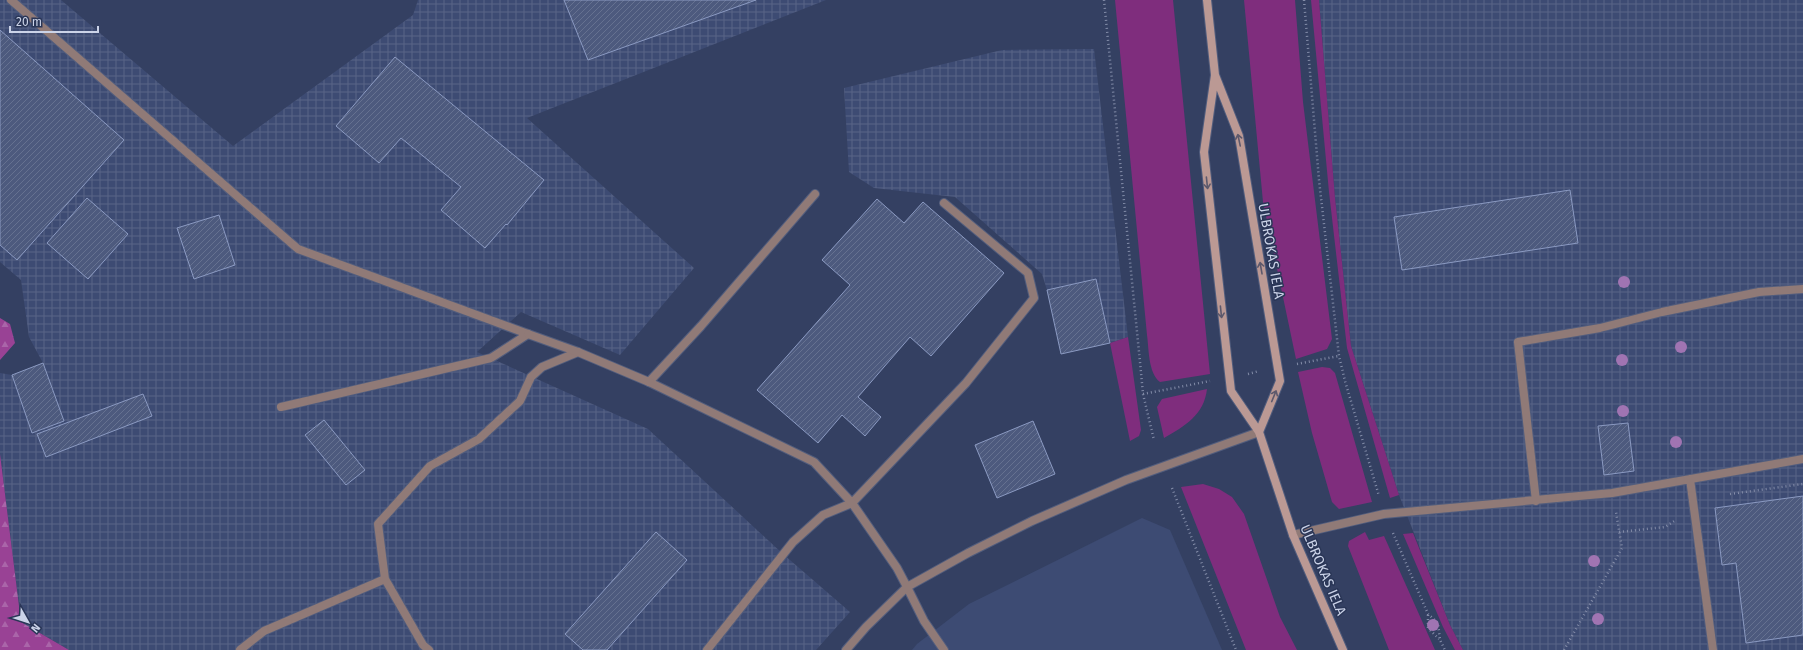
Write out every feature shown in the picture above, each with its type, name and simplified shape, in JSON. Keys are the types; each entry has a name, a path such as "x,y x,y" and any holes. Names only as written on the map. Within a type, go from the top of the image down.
{"main road":[{"name":"ULBROKAS IELA","path":"1207,0 1215,75 1204,152 1228,378 1231,391 1259,432 1293,535 1343,650"},
{"name":"ULBROKAS IELA","path":"1215,75 1239,136 1280,381 1259,432"}],"street":[{"path":"11,0 298,248 578,352 649,382 814,462 852,503 897,568 924,621 944,650"},
{"path":"649,382 701,326 815,194"},
{"path":"706,650 793,542 823,515 852,503 966,383 1034,298 1028,273 944,203"},
{"path":"1536,501 1518,342 1600,328 1662,312 1760,292 1803,289"},
{"path":"281,407 490,358 528,334"},
{"path":"429,650 422,645 385,579 378,524 430,466 479,440 520,401 531,377 542,367 578,352"},
{"path":"846,650 866,627 907,588 968,553 1032,521 1126,480 1259,432"},
{"path":"1293,535 1384,514 1612,493 1803,459"},
{"path":"1690,479 1712,650"},
{"path":"240,650 264,631 385,579"}],"path":[{"path":"1104,0 1143,394 1154,440"},
{"path":"1304,0 1319,180 1339,356 1344,381 1384,514 1428,614 1428,628 1440,640 1445,650"},
{"path":"1297,364 1339,356"},
{"path":"1247,374 1261,371"},
{"path":"1143,394 1210,381"},
{"path":"1729,494 1803,484"},
{"path":"1172,488 1236,650"},
{"path":"1564,650 1622,548 1612,493"},
{"path":"1619,532 1665,527 1694,508"},
{"path":"1428,614 1438,623 1440,640"}],"shaded area":[{"path":"0,0 61,0 233,146 413,15 418,0 826,0 527,118 694,268 620,355 521,312 477,352 648,429 783,554 850,612 816,650 69,650 21,622 0,454 0,373 12,375 43,363 29,337 21,280 0,262"},
{"path":"1115,0 1173,0 1210,374 1160,382 1153,373 1151,367"},
{"path":"1244,0 1295,0 1303,102 1332,339 1327,349 1296,359 1263,202"},
{"path":"1311,0 1319,0 1335,198 1351,346 1399,495 1390,498 1347,348 1329,192"},
{"path":"1319,0 1803,0 1803,650 1463,650 1450,625 1399,495 1351,346 1335,198"},
{"path":"1094,49 1128,337 1110,343 1096,279 1047,290 1042,274 955,197 874,188 849,172 844,88 1002,50"},
{"path":"1128,337 1141,430 1139,436 1130,441 1110,343"},
{"path":"1322,367 1330,368 1335,373 1372,502 1339,509 1332,502 1312,433 1298,372"},
{"path":"1207,389 1202,406 1198,413 1186,424 1164,438 1157,407 1162,399"},
{"path":"1203,484 1219,489 1232,497 1244,514 1280,617 1297,650 1246,650 1181,487"},
{"path":"1142,518 1170,530 1222,650 912,650 917,644 969,604"},
{"path":"1365,532 1369,540 1384,536 1435,650 1389,650 1348,546 1349,541"},
{"path":"1413,533 1450,625 1463,650 1455,650 1443,627 1403,534"}],"green space":[{"path":"0,318 10,324 15,343 0,360"},
{"path":"0,454 21,622 69,650 0,650"}],"building":[{"path":"564,0 756,0 588,60"},
{"path":"0,30 124,140 17,260 0,245"},
{"path":"395,57 544,180 507,225 506,224 485,248 441,210 461,187 401,138 379,163 336,126"},
{"path":"1570,190 1578,243 1402,270 1394,217"},
{"path":"87,198 128,234 88,279 47,243"},
{"path":"877,199 904,223 923,202 1004,273 931,356 910,337 858,397 881,417 865,436 842,415 818,443 757,390 850,285 822,260"},
{"path":"219,215 235,265 194,279 177,228"},
{"path":"1096,279 1110,343 1061,354 1047,290"},
{"path":"43,363 64,421 32,433 12,375"},
{"path":"143,394 152,416 46,457 37,434"},
{"path":"324,420 365,470 346,485 305,435"},
{"path":"1033,421 1055,474 997,498 975,445"},
{"path":"1628,423 1634,471 1604,475 1598,426"},
{"path":"1803,496 1803,635 1746,643 1736,563 1722,565 1715,508"},
{"path":"656,532 687,560 607,650 583,650 565,634"}]}
